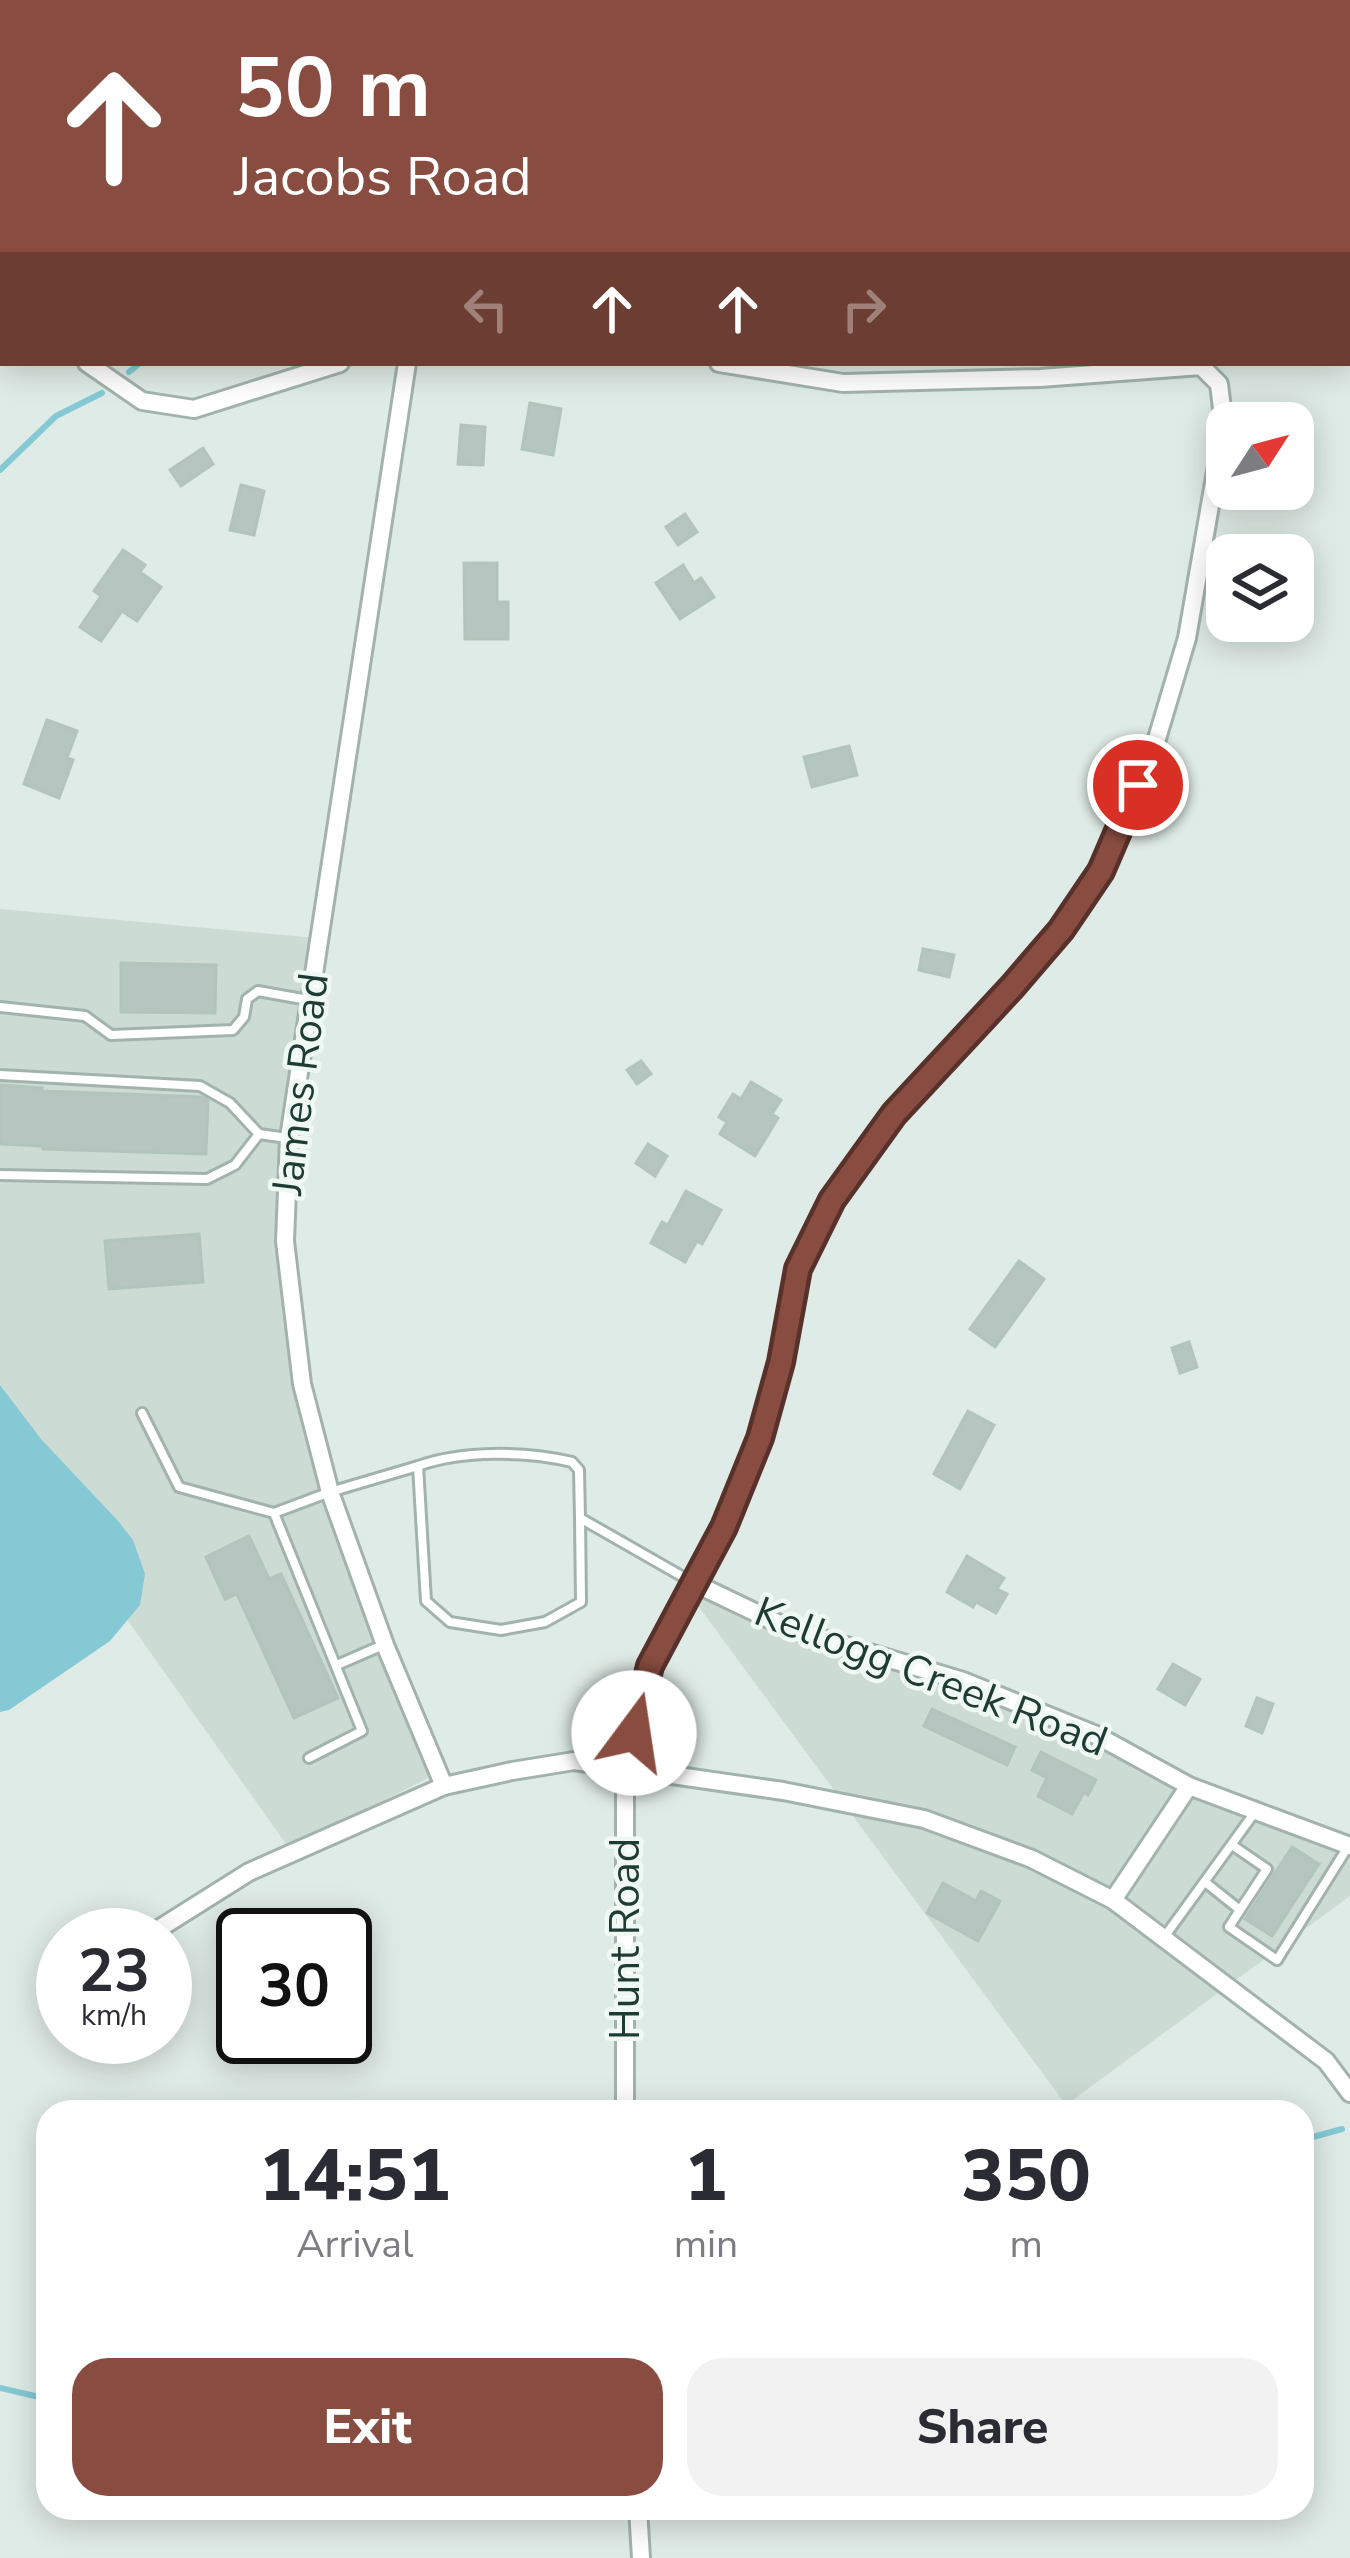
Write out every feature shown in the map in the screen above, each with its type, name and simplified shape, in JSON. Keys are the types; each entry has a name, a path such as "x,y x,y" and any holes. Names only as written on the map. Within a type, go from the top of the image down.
{"street":[{"path":"91,366 142,401 194,409 330,366"},
{"name":"James Road","path":"407,366 289,1138 285,1240 302,1384 331,1492 385,1645 444,1786"},
{"path":"625,1767 650,1666 724,1527 760,1438 781,1362 798,1269 832,1200 894,1114 1025,973 1101,871 1156,742 1186,638 1224,425 1219,384 1201,366 1040,378 843,383 738,366"},
{"name":"Kellogg Creek Road","path":"694,1583 790,1629 963,1682 1096,1735 1189,1786 1349,1845"},
{"path":"192,1908 249,1872 444,1786 512,1771 574,1761 783,1791 925,1819 1032,1859 1113,1900 1326,2061 1350,2093"},
{"name":"Hunt Road","path":"625,1767 625,2100"},
{"path":"1113,1900 1189,1786"},
{"path":"639,2520 641,2558"}],"lane":[{"path":"0,1006 85,1016 111,1035 233,1030 244,1018 247,1000 258,991 310,1000"},
{"path":"0,1075 200,1086 230,1103 259,1134 289,1138"},
{"path":"0,1174 206,1179 235,1165 259,1134"},
{"path":"142,1413 179,1487 274,1514 441,1457 485,1453 572,1462 578,1470 581,1602 545,1622 501,1630 450,1622 426,1601 418,1466"},
{"path":"274,1514 362,1731 309,1758"},
{"path":"580,1518 694,1583"},
{"path":"337,1665 385,1645"},
{"path":"1164,1938 1256,1811"},
{"path":"1232,1845 1267,1869 1229,1927 1277,1960 1349,1845"},
{"path":"1205,1882 1240,1910"}],"shaded area":[{"path":"0,909 316,938 281,1275 325,1492 434,1775 361,1812 298,1861 0,1440"},
{"path":"682,1584 1350,1838 1350,1896 1073,2100 1062,2100"}],"water":[{"path":"0,1385 41,1439 133,1540 145,1574 140,1605 110,1641 0,1712"}],"building":[{"path":"530,403 561,409 553,455 522,449"},
{"path":"461,425 485,427 483,465 458,464"},
{"path":"203,448 213,464 181,486 170,470"},
{"path":"241,485 264,491 254,535 230,530"},
{"path":"685,514 697,532 678,545 666,527"},
{"path":"123,550 145,565 140,572 161,587 137,621 122,611 101,641 80,627 101,596 94,591"},
{"path":"464,563 497,563 497,602 508,602 508,639 465,639"},
{"path":"683,565 694,583 701,578 714,597 680,619 656,583"},
{"path":"47,720 77,731 67,758 73,760 59,798 24,784"},
{"path":"849,746 857,775 812,787 804,757"},
{"path":"923,949 954,955 949,977 919,970"},
{"path":"121,963 216,965 215,1013 121,1012"},
{"path":"641,1061 651,1074 637,1084 627,1070"},
{"path":"751,1082 781,1100 772,1114 778,1118 755,1156 720,1134 727,1122 719,1117 733,1094 741,1099"},
{"path":"0,1085 202,1097 208,1100 206,1154 0,1144"},
{"path":"648,1144 667,1156 655,1176 636,1163"},
{"path":"686,1191 721,1210 702,1244 697,1241 685,1262 651,1243 662,1222 668,1225"},
{"path":"199,1234 203,1282 109,1289 105,1241"},
{"path":"1019,1261 1044,1279 995,1347 970,1329"},
{"path":"1189,1342 1197,1367 1180,1373 1172,1348"},
{"path":"968,1411 994,1425 960,1489 934,1474"},
{"path":"249,1536 269,1579 281,1574 338,1698 294,1718 237,1594 225,1599 206,1557"},
{"path":"967,1556 1004,1578 997,1589 1007,1594 996,1613 947,1592"},
{"path":"1173,1664 1200,1679 1185,1705 1158,1689"},
{"path":"1257,1698 1273,1704 1262,1733 1246,1726"},
{"path":"932,1709 1015,1747 1007,1765 924,1726"},
{"path":"1041,1752 1096,1780 1072,1814 1038,1796 1047,1778 1032,1770"},
{"path":"1292,1847 1319,1864 1272,1936 1245,1919"},
{"path":"943,1883 976,1901 981,1891 1000,1901 978,1941 927,1913"}],"waterway":[{"path":"129,372 136,366"},
{"path":"0,470 56,416 102,393"},
{"path":"1314,2137 1342,2129"},
{"path":"0,2388 36,2396"}],"route":[{"path":"634,1733 650,1666 724,1527 760,1438 781,1362 798,1269 832,1200 894,1114 1061,930 1101,871 1138,785"}]}
